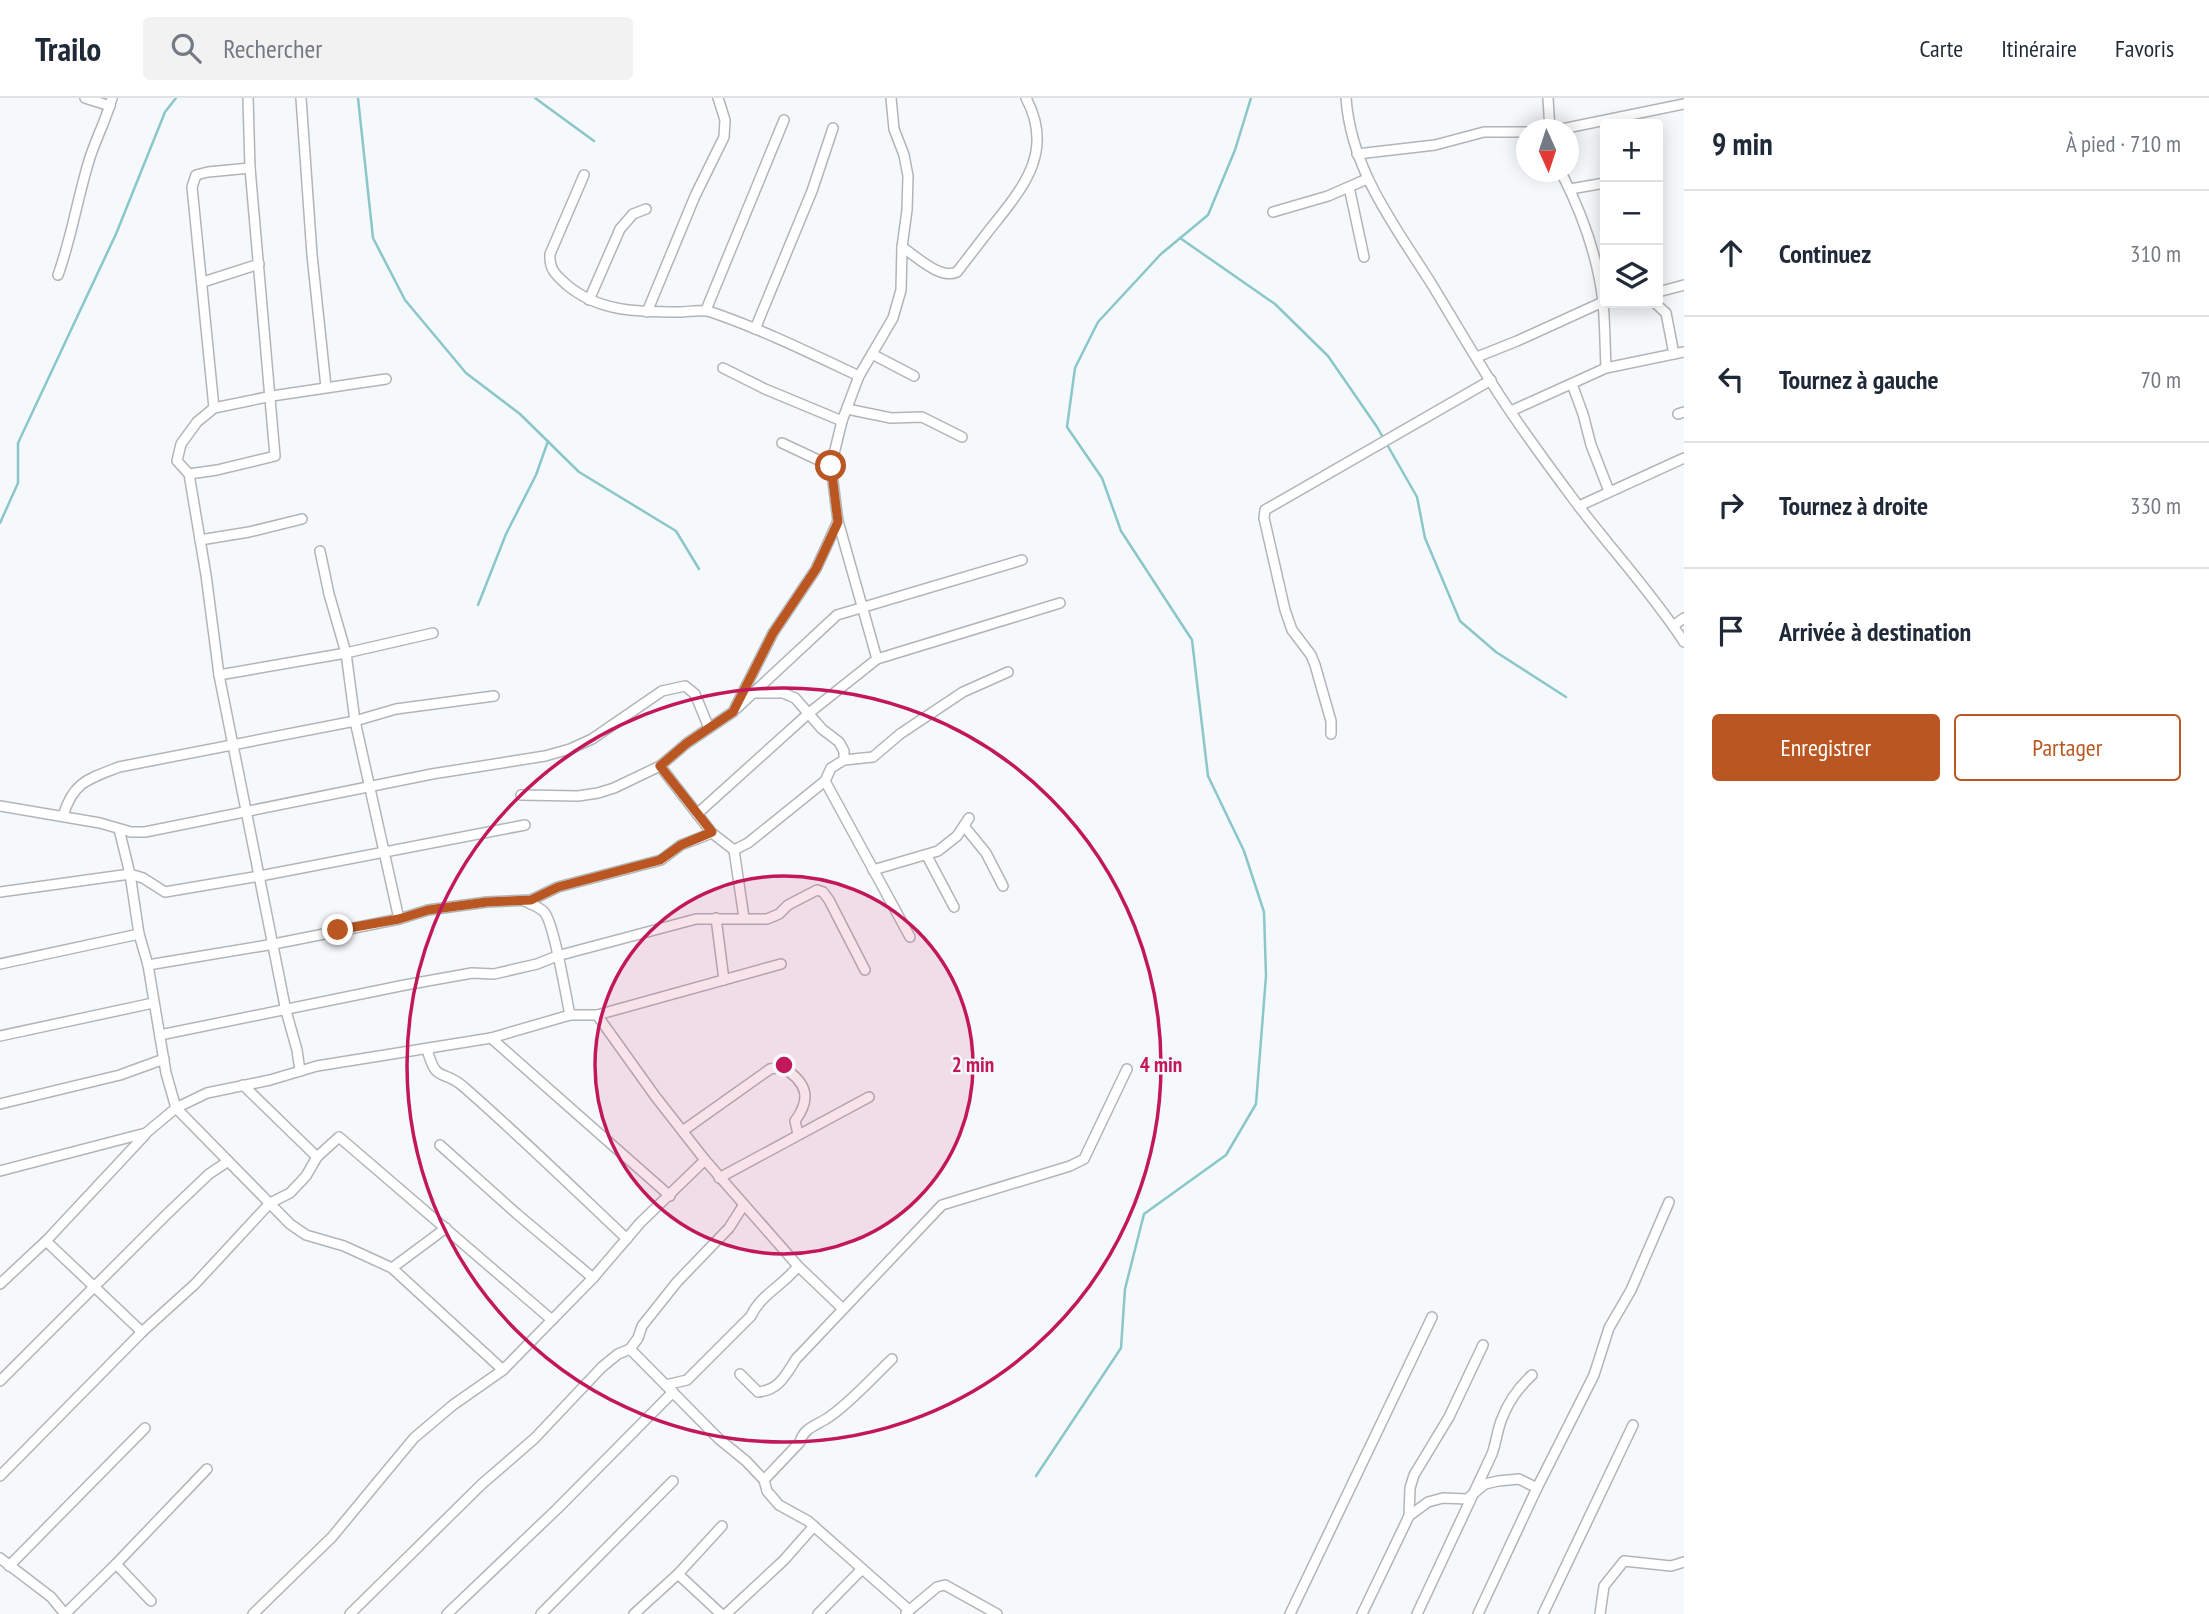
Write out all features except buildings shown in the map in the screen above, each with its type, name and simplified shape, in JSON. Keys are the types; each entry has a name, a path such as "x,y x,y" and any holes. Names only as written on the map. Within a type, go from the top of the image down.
{"street":[{"path":"58,275 89,160 111,102 85,98"},
{"path":"189,474 275,456 272,396 250,167 248,98"},
{"path":"301,98 312,256 326,387"},
{"path":"647,313 695,196 723,137 725,120 718,98"},
{"path":"877,659 838,522 831,466 842,421 859,376 893,318 899,300 908,176 904,155 894,129 891,98"},
{"path":"902,247 943,273 952,274 963,264 1029,176 1038,137 1033,111 1026,98"},
{"path":"1346,98 1350,132 1367,179 1491,380 1578,506 1684,642"},
{"path":"1548,98 1549,119"},
{"path":"1579,125 1684,104"},
{"path":"706,310 785,120"},
{"path":"755,329 812,191 833,128"},
{"path":"1357,153 1435,145 1484,132 1516,132"},
{"path":"214,408 192,187 196,175 250,167"},
{"path":"583,176 550,254 549,265 555,274 589,300 605,306 647,313 706,310 859,376"},
{"path":"1273,212 1367,179"},
{"path":"1566,182 1588,237 1600,286"},
{"path":"1570,189 1600,184"},
{"path":"1349,187 1364,257"},
{"path":"589,300 620,229 633,214 646,209"},
{"path":"203,282 259,264"},
{"path":"1663,291 1684,285"},
{"path":"1477,357 1600,304"},
{"path":"1604,308 1606,368"},
{"path":"1511,411 1606,368 1679,353 1666,313 1660,308"},
{"path":"872,354 914,376"},
{"path":"723,368 842,421"},
{"path":"300,1070 219,675 189,474 177,461 181,444 197,422 214,408 272,396 386,379"},
{"path":"1331,734 1331,721 1315,665 1292,630 1285,610 1264,519 1265,510 1491,380"},
{"path":"1572,384 1609,491"},
{"path":"847,409 891,418 922,416 962,437"},
{"path":"782,443 831,466"},
{"path":"1578,506 1684,458"},
{"path":"200,540 302,519"},
{"path":"733,712 773,633 816,569 838,522"},
{"path":"320,551 346,653 355,721 399,919"},
{"path":"521,795 551,797 598,793 629,782 660,766 733,712 830,620 848,610 1022,561"},
{"path":"697,814 809,713 877,659 1060,603"},
{"path":"1673,626 1684,618"},
{"path":"219,675 346,653 433,633"},
{"path":"734,850 748,843 825,781 831,768 844,760 873,757 900,734 963,692 1009,672"},
{"path":"0,806 145,832 371,786 545,756 592,739 662,691 685,686 695,694 709,728"},
{"path":"755,693 789,695 822,729 839,742 844,751 844,760"},
{"path":"63,816 74,789 95,776 119,767 355,721 396,709 494,696"},
{"path":"660,766 712,832 734,850 744,918"},
{"path":"825,781 910,937"},
{"path":"873,870 906,859 927,856 947,844 966,822 1003,886"},
{"path":"0,892 130,874 144,878 165,892 525,825"},
{"path":"119,829 176,1108 290,1224 306,1235 344,1246 392,1268 503,1370"},
{"path":"148,965 274,944 399,919 428,910 487,902 524,901 558,887 660,860 681,845 712,832"},
{"path":"927,856 954,907"},
{"path":"160,1035 405,985 472,973 494,974 696,919 767,919 817,890 823,892 865,970"},
{"path":"524,901 546,914 553,933 570,1015"},
{"path":"716,918 724,980"},
{"path":"0,964 139,934"},
{"path":"0,1284 46,1241 146,1133 176,1108 207,1093 270,1080 300,1070 491,1038 570,1015 597,1015 781,964"},
{"path":"0,1036 153,1003"},
{"path":"597,1015 655,1096 719,1178 798,1266 843,1308"},
{"path":"491,1038 670,1196"},
{"path":"427,1049 432,1068 438,1074 458,1081 502,1118 627,1239"},
{"path":"0,1104 120,1075 164,1059"},
{"path":"684,1130 770,1069 782,1067 794,1074 806,1090 805,1104 795,1121 798,1134"},
{"path":"740,1374 758,1392 769,1391 780,1384 796,1359 942,1205 1070,1166 1084,1159 1127,1069"},
{"path":"243,1085 317,1157"},
{"path":"719,1178 869,1097"},
{"path":"0,1171 146,1133"},
{"path":"0,1476 107,1371 142,1332 195,1284 270,1203 290,1193 306,1176 317,1157 339,1137 552,1320"},
{"path":"440,1145 593,1278"},
{"path":"253,1614 332,1537 414,1438 453,1405 503,1370 593,1278 640,1223 705,1160"},
{"path":"0,1381 183,1199 227,1161"},
{"path":"694,1171 712,1169"},
{"path":"1478,1614 1594,1375 1609,1328 1631,1290 1670,1202"},
{"path":"351,1614 482,1484 535,1438 602,1367 618,1354 630,1349 642,1326 677,1282 729,1228 743,1206"},
{"path":"392,1268 446,1228"},
{"path":"46,1241 142,1332"},
{"path":"447,1614 652,1416 670,1389 687,1380 751,1316 755,1307 798,1266"},
{"path":"1290,1614 1432,1317"},
{"path":"1362,1614 1409,1516 1410,1488 1414,1475 1449,1417 1482,1345"},
{"path":"630,1349 764,1480 768,1491 779,1505 814,1526 907,1612 937,1587 946,1585 954,1588 978,1610 997,1614"},
{"path":"764,1480 811,1427 828,1418 892,1359"},
{"path":"1416,1614 1495,1446 1504,1415 1521,1385 1532,1375"},
{"path":"1543,1614 1633,1425"},
{"path":"9,1566 145,1428"},
{"path":"0,1558 51,1597 65,1614 117,1564 207,1469"},
{"path":"1409,1516 1428,1503 1443,1498 1463,1500 1485,1485 1511,1479 1519,1479 1537,1488"},
{"path":"541,1614 673,1480"},
{"path":"634,1614 678,1574 722,1526"},
{"path":"678,1574 723,1614 784,1560 814,1526"},
{"path":"1600,1614 1604,1586 1624,1561 1671,1566 1684,1562"},
{"path":"117,1564 151,1601"},
{"path":"818,1614 862,1569"}],"waterway":[{"path":"0,523 18,483 18,443 116,234 165,112 176,98"},
{"path":"358,98 373,238 405,300 466,373 520,414 579,472 676,531 699,569"},
{"path":"535,98 594,141"},
{"path":"1036,1476 1121,1348 1125,1289 1144,1214 1226,1155 1256,1104 1266,976 1264,912 1244,851 1208,776 1192,640 1121,531 1102,478 1067,427 1075,368 1098,322 1161,254 1208,215 1235,150 1251,98"},
{"path":"1180,238 1275,304 1328,356 1377,427 1417,497 1425,538 1460,621 1496,652 1566,697"},
{"path":"478,605 506,534 536,475 548,441"}],"route":[{"path":"338,930 399,919 428,910 487,902 531,900 558,887 668,857 681,845 712,832 660,766 687,743 733,712 753,668 784,614 816,569 838,522 831,466"}]}
